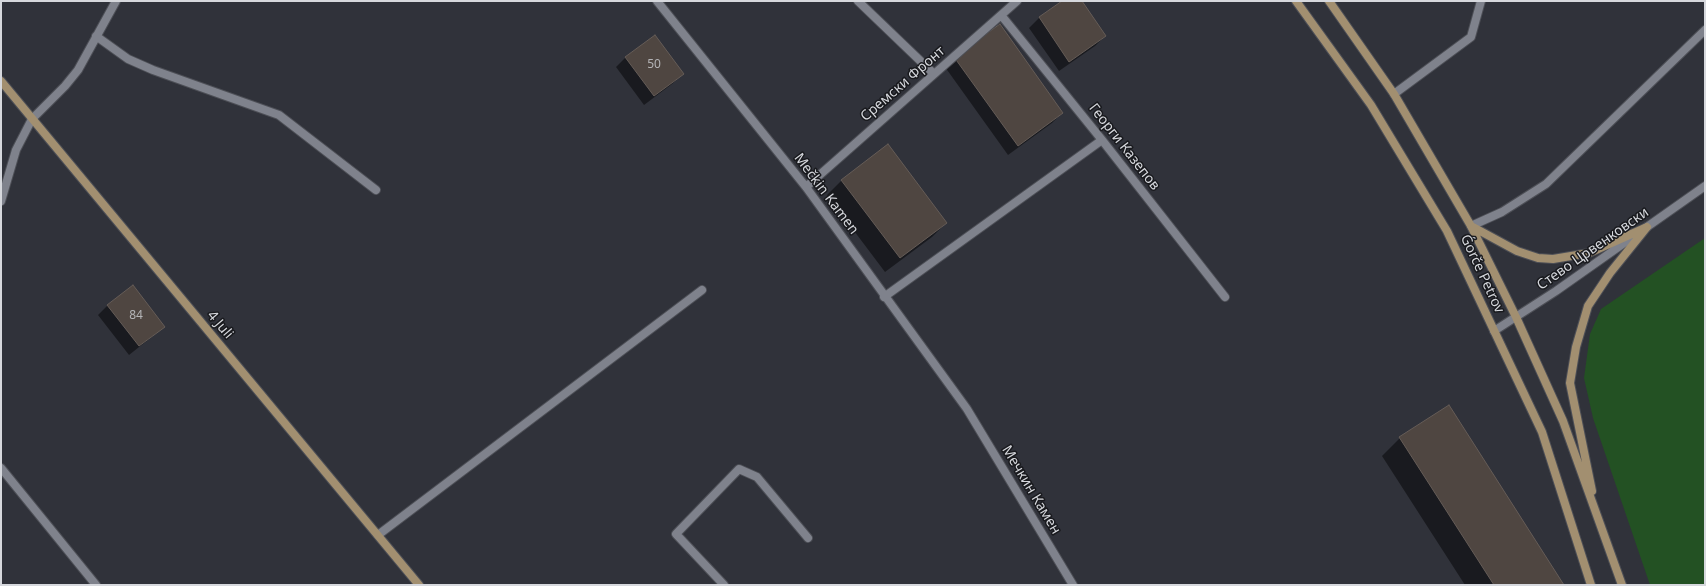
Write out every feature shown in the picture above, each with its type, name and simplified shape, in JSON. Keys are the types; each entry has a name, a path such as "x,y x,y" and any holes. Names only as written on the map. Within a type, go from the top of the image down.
{"street":[{"path":"1,201 16,150 32,119 65,86 78,70 116,1"},
{"name":"Mečkin Kamen","path":"657,1 806,187 884,297"},
{"path":"858,1 934,74"},
{"name":"Сремски Фронт","path":"806,187 1016,1"},
{"name":"Ǵorče Petrov","path":"1296,1 1371,105 1447,232 1542,432 1591,585"},
{"name":"Ǵorče Petrov","path":"1329,1 1394,94 1471,226 1516,317 1563,421 1622,585"},
{"path":"1394,94 1471,37 1481,1"},
{"name":"Георги Казепов","path":"1001,15 1102,140 1225,298"},
{"path":"1471,226 1502,212 1546,184 1705,30"},
{"path":"96,36 128,59 153,70 279,115 376,190"},
{"name":"4 Juli","path":"1,81 419,585"},
{"path":"884,297 1102,140"},
{"name":"Стево Црвенковски","path":"1494,331 1556,291 1705,186"},
{"path":"1471,226 1517,251 1538,258 1553,259 1589,253 1647,227"},
{"path":"1599,523 1570,383 1576,347 1588,306 1610,273 1647,227"},
{"path":"378,535 702,290"},
{"name":"Мечкин Камен","path":"884,297 967,409 1073,585"},
{"path":"1,468 96,585"},
{"path":"724,585 676,534 739,469 757,478 808,538"}],"green space":[{"path":"1705,238 1705,585 1650,585 1593,418 1584,378 1590,334 1601,309"}],"building":[{"path":"1062,1 1082,1 1106,36 1069,62 1039,17"},
{"path":"1000,24 1063,113 1018,146 954,57"},
{"path":"655,35 684,74 654,96 625,57"},
{"path":"888,144 947,223 900,258 841,180"},
{"path":"133,285 165,327 139,346 107,305"},
{"path":"1449,405 1564,585 1494,585 1399,437"}]}
